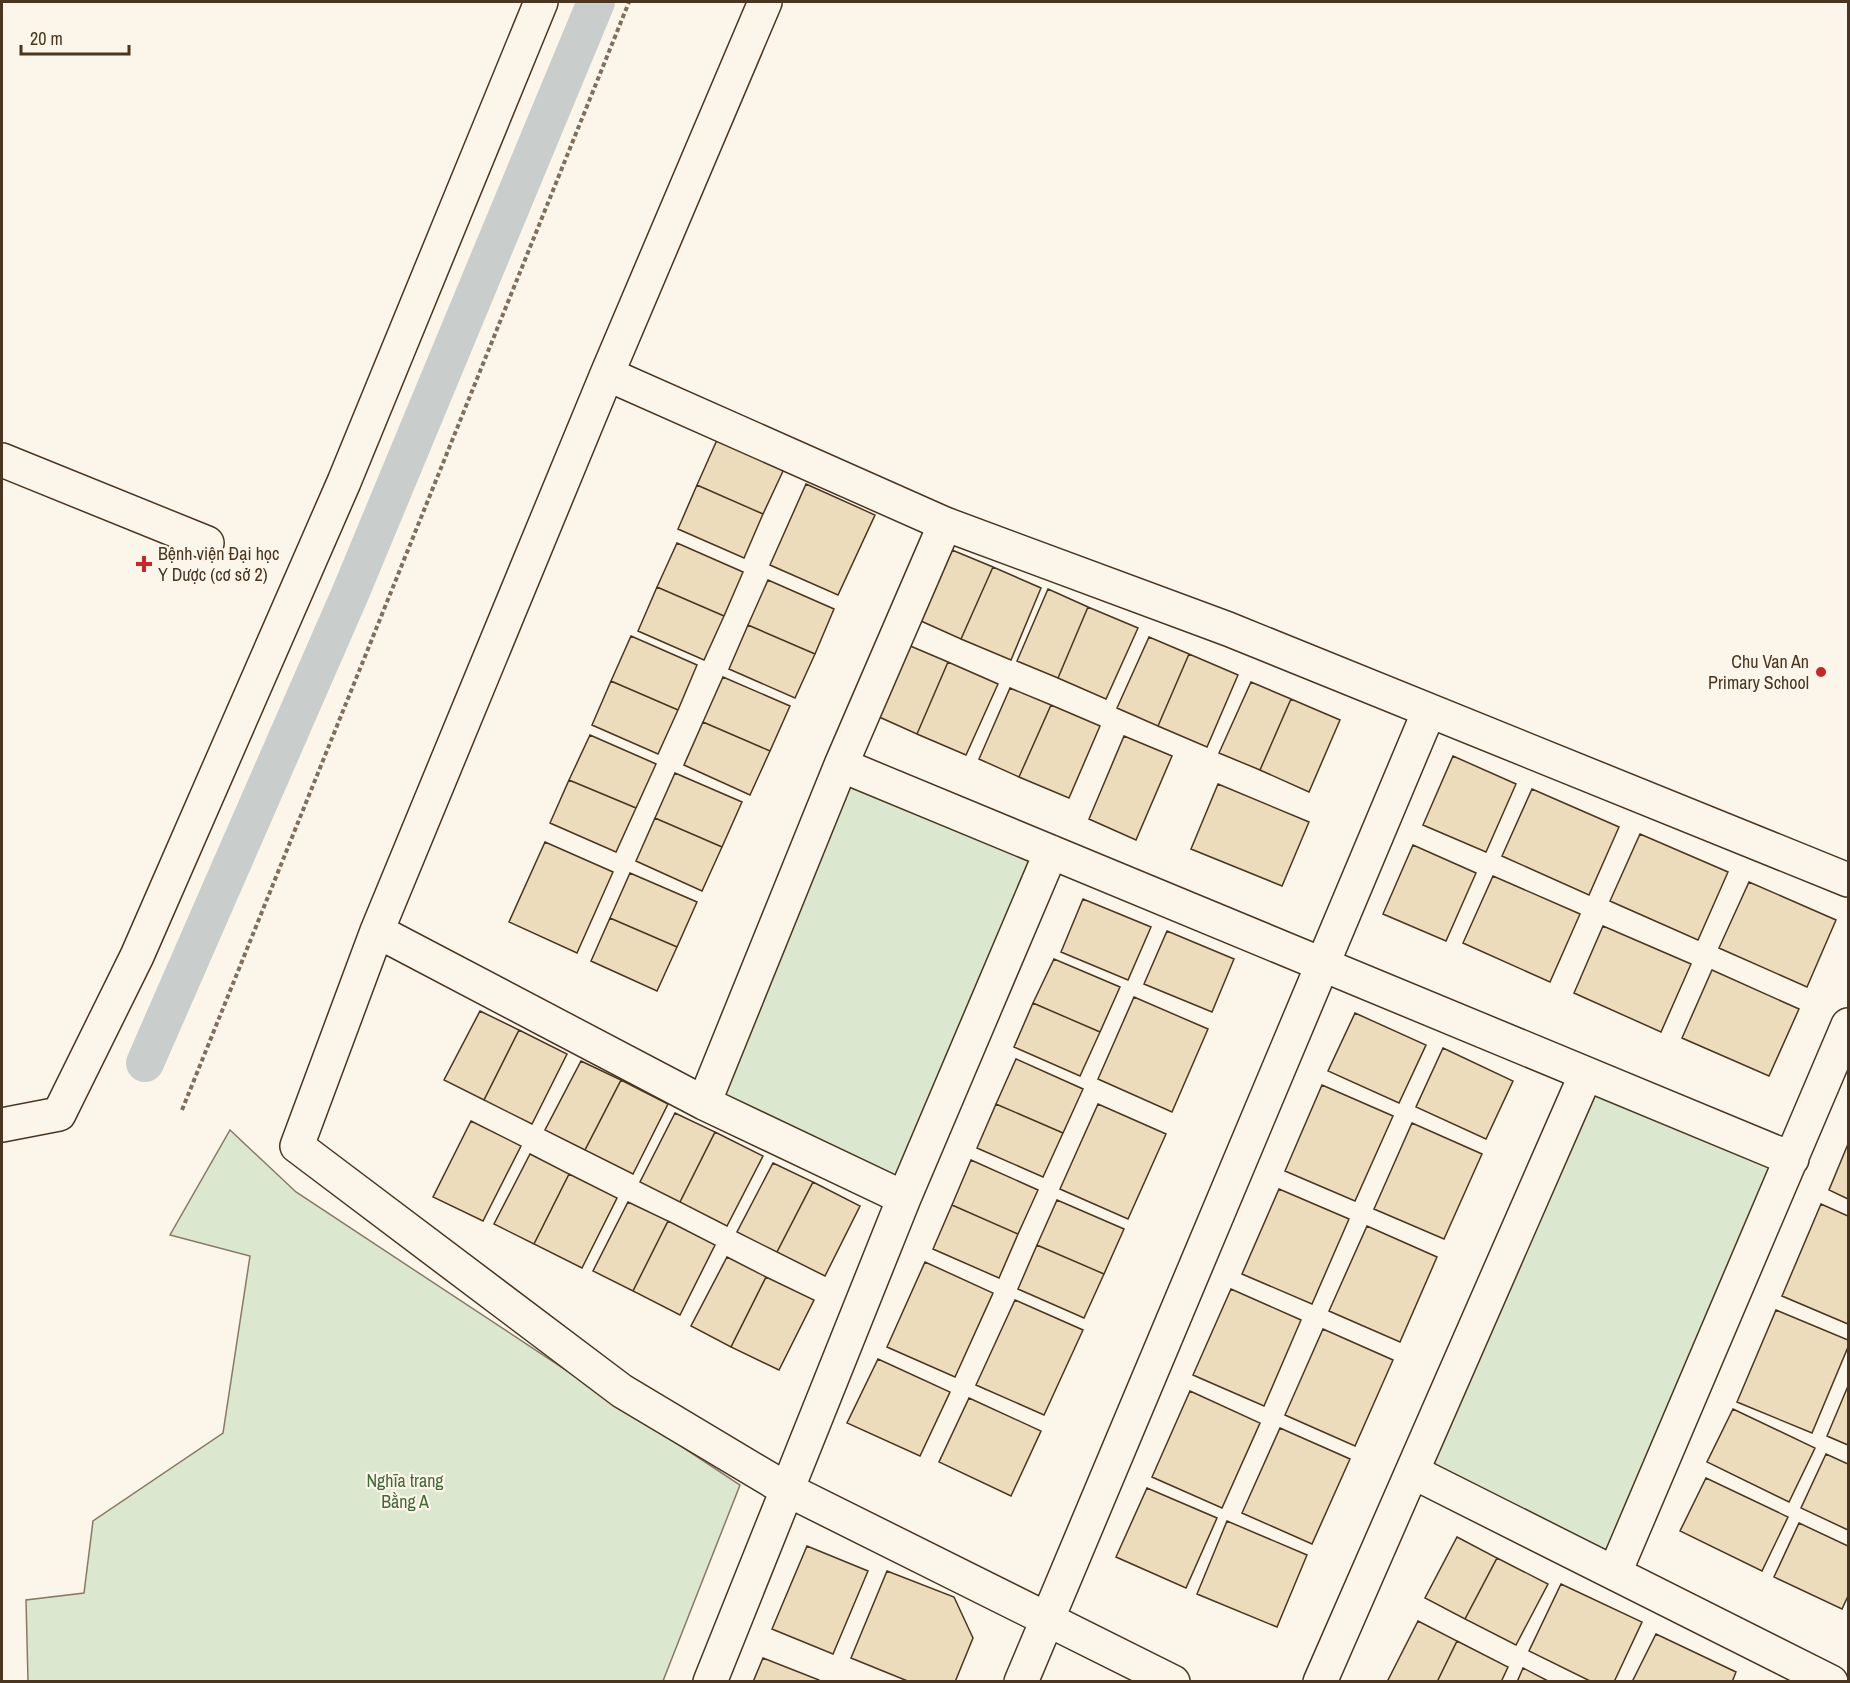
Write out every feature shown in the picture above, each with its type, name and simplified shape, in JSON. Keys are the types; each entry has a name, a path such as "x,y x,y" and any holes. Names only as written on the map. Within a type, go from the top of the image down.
{"street":[{"path":"2,1125 59,1114 137,956 344,482 541,2"},
{"path":"765,2 607,374 377,931 297,1146 622,1391 786,1490 1173,1682"},
{"path":"607,374 945,524 1228,629 1848,880"},
{"path":"2,460 207,543"},
{"path":"704,1103 841,765 945,524"},
{"path":"1021,1682 1429,711"},
{"path":"841,765 1792,1159"},
{"path":"710,1682 904,1198 1051,852"},
{"path":"377,931 704,1103 904,1198"},
{"path":"1615,1572 1848,1025"},
{"path":"1320,1682 1586,1074"},
{"path":"1413,1472 1831,1682"}],"path":[{"path":"182,1110 629,2"}],"green space":[{"path":"841,765 1051,852 904,1198 704,1103"},
{"path":"1586,1074 1792,1159 1615,1572 1413,1472"},
{"name":"Nghĩa trang Bằng A","path":"230,1130 296,1192 740,1485 663,1681 28,1681 26,1600 84,1593 93,1521 223,1433 250,1256 170,1235"}],"building":[{"path":"717,440 784,469 763,514 697,485"},
{"path":"806,484 875,515 838,595 770,565"},
{"path":"697,485 763,514 744,558 678,529"},
{"path":"677,543 743,572 724,616 657,587"},
{"path":"952,550 993,567 961,639 921,621"},
{"path":"993,567 1041,588 1011,660 961,639"},
{"path":"768,580 834,609 815,654 748,625"},
{"path":"657,587 724,616 704,660 638,631"},
{"path":"1048,589 1088,607 1058,678 1017,661"},
{"path":"1088,607 1138,628 1106,699 1058,678"},
{"path":"748,625 815,654 795,698 729,669"},
{"path":"631,636 697,665 678,710 611,681"},
{"path":"1149,637 1189,654 1158,726 1117,708"},
{"path":"908,645 948,662 917,734 877,716"},
{"path":"1189,654 1238,675 1207,747 1158,726"},
{"path":"948,662 998,684 966,755 917,734"},
{"path":"723,677 790,706 770,751 703,722"},
{"path":"611,681 678,710 658,754 592,725"},
{"path":"1251,682 1291,699 1260,770 1219,753"},
{"path":"1010,688 1051,705 1019,777 979,759"},
{"path":"1291,699 1340,720 1309,792 1260,770"},
{"path":"1051,705 1100,726 1069,798 1019,777"},
{"path":"703,722 770,751 750,795 684,765"},
{"path":"590,735 656,764 636,808 569,780"},
{"path":"1124,736 1172,756 1136,840 1089,819"},
{"path":"1453,756 1516,784 1486,852 1423,825"},
{"path":"675,773 742,802 722,847 655,818"},
{"path":"569,780 636,808 616,852 550,823"},
{"path":"1218,784 1309,822 1282,886 1191,849"},
{"path":"1532,789 1619,827 1589,895 1502,856"},
{"path":"655,818 722,847 702,891 636,861"},
{"path":"1640,834 1728,872 1698,940 1610,901"},
{"path":"545,842 613,872 577,953 509,922"},
{"path":"1413,845 1476,873 1446,941 1383,914"},
{"path":"630,873 697,902 677,947 610,918"},
{"path":"1493,876 1580,914 1550,982 1463,943"},
{"path":"1749,882 1836,920 1807,987 1719,948"},
{"path":"1083,899 1151,927 1128,980 1061,952"},
{"path":"610,918 677,947 657,991 591,961"},
{"path":"1603,926 1691,964 1661,1032 1574,993"},
{"path":"1167,931 1234,959 1212,1012 1144,984"},
{"path":"1054,959 1120,987 1100,1032 1033,1003"},
{"path":"1712,970 1799,1009 1769,1076 1682,1038"},
{"path":"1134,997 1208,1029 1172,1112 1098,1079"},
{"path":"1033,1003 1100,1032 1080,1076 1014,1047"},
{"path":"480,1011 519,1030 484,1100 444,1080"},
{"path":"1355,1013 1426,1045 1399,1103 1328,1071"},
{"path":"519,1030 567,1054 532,1124 484,1100"},
{"path":"1443,1048 1513,1081 1486,1139 1416,1107"},
{"path":"1016,1059 1083,1089 1063,1133 996,1104"},
{"path":"581,1061 621,1080 585,1150 545,1130"},
{"path":"621,1080 668,1104 633,1174 585,1150"},
{"path":"1322,1085 1393,1116 1355,1201 1285,1171"},
{"path":"996,1104 1063,1133 1043,1177 977,1148"},
{"path":"1098,1104 1166,1134 1128,1219 1060,1189"},
{"path":"675,1113 715,1132 680,1202 640,1182"},
{"path":"471,1121 521,1146 483,1221 433,1197"},
{"path":"1412,1123 1482,1154 1444,1239 1374,1209"},
{"path":"715,1132 763,1156 727,1226 680,1202"},
{"path":"1848,1144 1848,1199 1829,1190"},
{"path":"530,1154 569,1174 534,1244 494,1224"},
{"path":"971,1160 1038,1190 1018,1234 952,1205"},
{"path":"773,1163 813,1182 777,1252 737,1232"},
{"path":"569,1174 617,1198 582,1268 534,1244"},
{"path":"813,1182 860,1206 825,1276 777,1252"},
{"path":"1279,1189 1349,1219 1312,1304 1242,1274"},
{"path":"1057,1200 1124,1229 1104,1274 1037,1245"},
{"path":"628,1202 668,1221 633,1291 593,1271"},
{"path":"1821,1204 1848,1216 1848,1324 1782,1296"},
{"path":"952,1205 1018,1234 999,1278 933,1249"},
{"path":"668,1221 715,1245 680,1315 633,1291"},
{"path":"1367,1226 1437,1257 1400,1342 1329,1311"},
{"path":"1037,1245 1104,1274 1084,1318 1018,1289"},
{"path":"727,1257 766,1277 731,1347 691,1326"},
{"path":"925,1262 993,1293 955,1377 887,1347"},
{"path":"766,1277 814,1300 779,1370 731,1347"},
{"path":"1231,1289 1301,1320 1264,1406 1193,1375"},
{"path":"1015,1300 1083,1330 1044,1415 976,1385"},
{"path":"1776,1310 1848,1340 1848,1347 1812,1433 1737,1402"},
{"path":"1323,1329 1393,1360 1355,1446 1285,1415"},
{"path":"878,1359 950,1392 920,1456 847,1423"},
{"path":"1848,1386 1848,1445 1827,1436"},
{"path":"1190,1391 1260,1423 1222,1508 1152,1477"},
{"path":"969,1398 1041,1431 1011,1496 939,1462"},
{"path":"1733,1409 1815,1448 1789,1502 1707,1462"},
{"path":"1280,1428 1350,1459 1312,1544 1242,1513"},
{"path":"1826,1454 1848,1464 1848,1530 1801,1508"},
{"path":"1706,1478 1788,1517 1762,1571 1680,1531"},
{"path":"1147,1488 1217,1518 1186,1588 1116,1557"},
{"path":"1227,1521 1307,1555 1277,1627 1197,1594"},
{"path":"1799,1523 1848,1546 1848,1596 1842,1609 1774,1577"},
{"path":"1457,1537 1497,1558 1465,1619 1425,1598"},
{"path":"807,1546 868,1571 833,1654 772,1629"},
{"path":"1497,1558 1548,1584 1516,1645 1465,1619"},
{"path":"887,1571 954,1597 973,1638 955,1682 910,1682 851,1658"},
{"path":"1561,1584 1642,1622 1614,1682 1592,1682 1529,1651"},
{"path":"1418,1621 1457,1641 1437,1682 1387,1682"},
{"path":"1656,1634 1736,1672 1732,1682 1632,1682"},
{"path":"1457,1641 1508,1667 1501,1682 1437,1682"},
{"path":"763,1658 819,1680 819,1682 753,1682"},
{"path":"1523,1668 1550,1682 1517,1682"}],"waterway":[{"path":"145,1063 350,594 596,2"}],"place":[{"name":"Bệnh viện Đại học Y Dược (cơ sở 2)","path":"144,564"},
{"name":"Chu Van An Primary School","path":"1821,672"}]}
